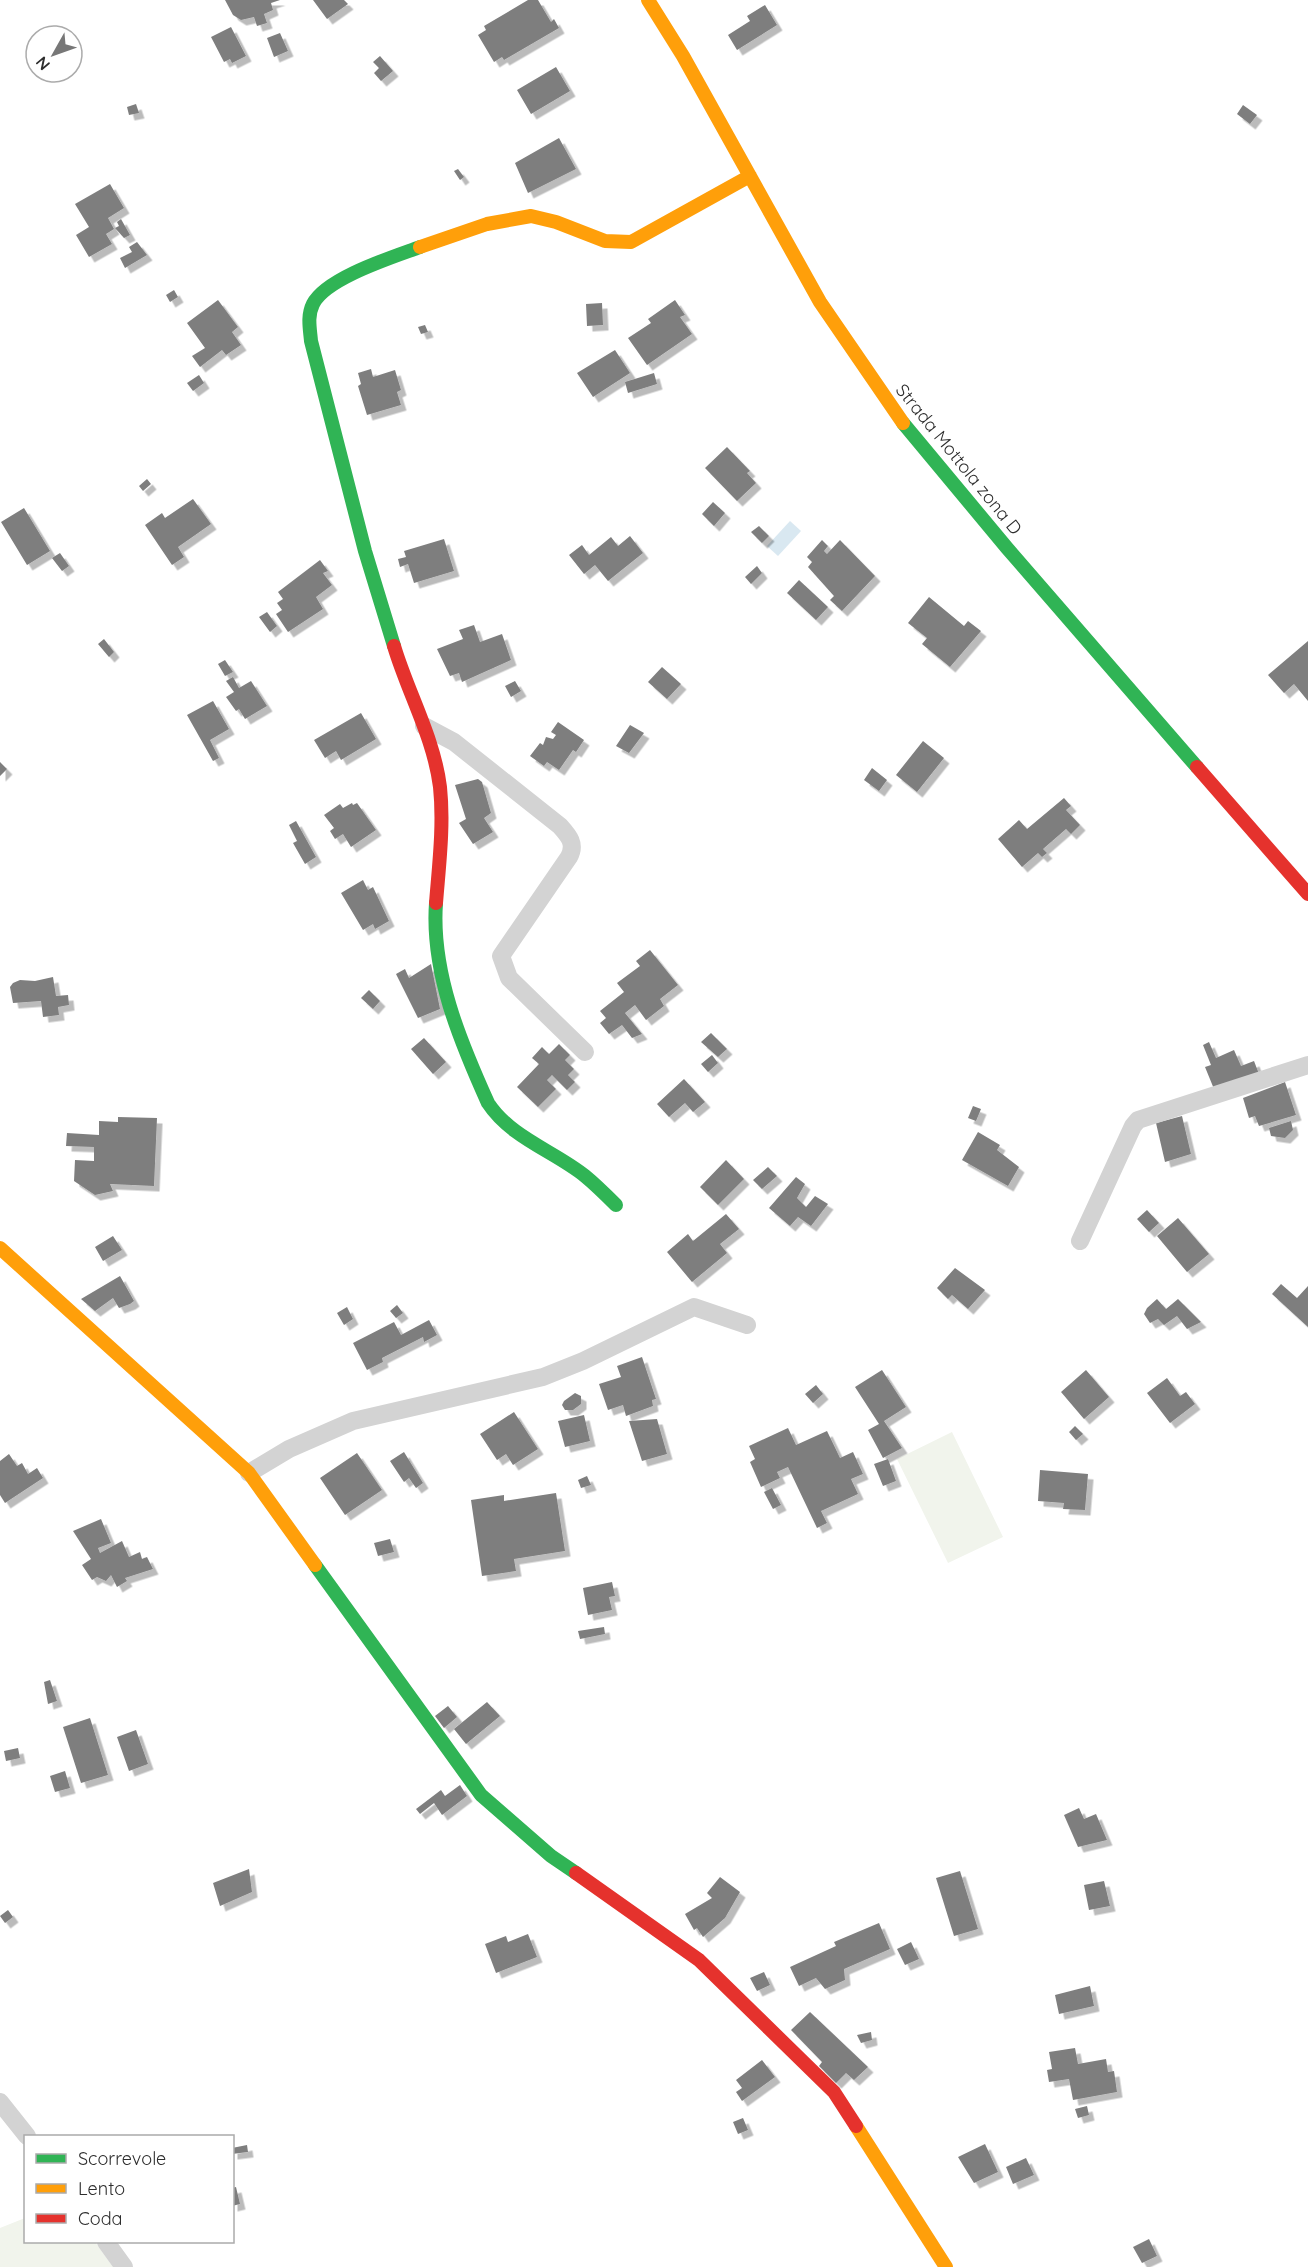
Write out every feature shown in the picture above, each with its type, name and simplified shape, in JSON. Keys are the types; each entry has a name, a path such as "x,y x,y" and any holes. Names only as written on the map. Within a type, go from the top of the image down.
{"street":[{"name":"Strada Mottola zona D","path":"648,0 683,56 820,302 905,426 1007,548 1308,894"},
{"path":"616,1205 584,1175 540,1149 494,1112 458,1033 434,932 441,830 440,786 424,726 396,653 365,551 311,341 311,307 319,295 353,276 475,226 530,216 545,219 605,241 630,243 750,176"},
{"path":"424,726 454,742 560,826 571,840 573,849 569,857 501,957 509,978 585,1052"},
{"path":"1080,1240 1132,1126 1138,1120 1308,1065"},
{"path":"0,1248 249,1473 481,1795 551,1856 699,1960 834,2092 946,2267"},
{"path":"249,1473 289,1449 353,1421 543,1377 583,1361 694,1307 747,1325"},
{"path":"0,2102 26,2135"},
{"path":"107,2243 124,2267"}],"shaded area":[{"path":"790,521 801,531 778,556 767,546"},
{"path":"952,1432 1003,1537 948,1563 897,1459"},
{"path":"24,2218 24,2243 96,2243 113,2267 0,2267 0,2228"}],"building":[{"path":"225,0 280,0 271,3 273,10 264,14 267,23 257,26 254,17 241,20 233,15"},
{"path":"313,0 344,0 348,4 327,19"},
{"path":"528,0 538,0 551,22 554,19 559,28 504,60 502,57 494,62 478,35 486,30 484,26"},
{"path":"765,5 777,25 737,50 728,35 750,21 747,16"},
{"path":"231,27 246,56 232,63 230,59 224,62 211,37"},
{"path":"280,33 288,51 274,57 267,38"},
{"path":"380,56 393,71 381,81 374,73 379,68 373,62"},
{"path":"556,67 570,91 531,114 517,90"},
{"path":"136,104 139,113 129,115 127,107"},
{"path":"1243,105 1257,115 1250,124 1237,114"},
{"path":"559,138 576,169 528,193 515,163"},
{"path":"458,169 464,177 460,180 454,171"},
{"path":"110,184 124,208 108,218 114,229 106,234 112,244 89,257 76,235 89,227 75,204"},
{"path":"121,219 130,235 124,238 115,228 119,226 117,222"},
{"path":"137,242 147,255 125,268 120,258 132,252 129,247"},
{"path":"174,290 178,297 170,302 166,295"},
{"path":"218,300 238,327 232,332 241,345 226,355 222,350 200,367 192,356 205,348 187,323"},
{"path":"675,300 685,315 680,317 692,334 647,365 628,338 651,323 648,319"},
{"path":"602,303 603,325 587,326 586,304"},
{"path":"425,325 428,332 421,334 418,327"},
{"path":"615,350 630,373 593,397 577,373"},
{"path":"371,369 373,377 395,370 401,390 397,392 401,405 367,415 358,386 361,384 358,373"},
{"path":"654,373 657,384 628,393 625,382"},
{"path":"199,375 204,383 193,391 187,383"},
{"path":"727,447 750,471 747,473 756,483 737,501 705,468"},
{"path":"147,479 151,484 143,491 139,486"},
{"path":"193,499 211,524 178,547 184,557 172,565 145,525 162,513 165,518"},
{"path":"713,502 725,513 714,526 702,514"},
{"path":"24,508 50,551 27,565 1,522"},
{"path":"759,526 769,536 762,543 751,532"},
{"path":"630,536 643,553 608,581 595,565 584,574 569,555 582,545 589,555 611,537 618,546"},
{"path":"444,539 454,571 414,583 408,564 400,567 398,559 406,557 404,551"},
{"path":"822,540 828,546 824,551 827,554 840,540 875,576 842,611 830,600 834,596 808,567 812,562 807,557"},
{"path":"60,553 69,566 62,571 52,558"},
{"path":"320,560 328,571 323,573 332,585 316,597 323,609 288,632 276,614 282,610 277,603 283,599 278,592"},
{"path":"757,566 762,573 751,584 745,577"},
{"path":"799,580 828,607 816,620 787,593"},
{"path":"929,597 964,626 968,621 981,631 950,667 922,644 927,638 908,623"},
{"path":"267,612 277,626 270,632 259,617"},
{"path":"474,625 480,642 502,634 511,660 462,682 459,673 450,676 437,649 463,639 459,630"},
{"path":"104,639 114,652 109,657 98,644"},
{"path":"1308,641 1308,701 1294,684 1284,693 1268,675"},
{"path":"225,660 233,672 225,676 218,664"},
{"path":"662,667 681,684 667,699 648,682"},
{"path":"233,677 239,688 251,681 267,706 245,719 239,709 236,711 226,697 234,692 226,681"},
{"path":"515,681 521,691 511,697 505,686"},
{"path":"213,701 229,729 210,740 219,758 213,761 187,715"},
{"path":"361,713 376,739 341,760 336,751 325,758 314,740"},
{"path":"558,722 584,740 576,752 573,750 559,770 547,762 544,766 530,756 540,743 543,745 546,737 553,739 556,735 551,732"},
{"path":"630,725 644,733 629,753 616,746"},
{"path":"923,741 944,758 917,792 896,775"},
{"path":"0,762 7,769 0,776"},
{"path":"872,768 887,780 879,791 864,780"},
{"path":"478,779 482,782 491,813 484,818 493,832 473,844 459,823 466,819 455,785"},
{"path":"1064,798 1071,806 1066,810 1080,825 1071,834 1066,829 1043,849 1047,853 1042,857 1038,853 1022,867 998,839 1019,820 1027,829"},
{"path":"352,803 353,805 357,803 376,830 351,847 343,834 335,839 330,831 334,828 324,815 340,804 343,808"},
{"path":"296,821 316,857 305,864 293,843 297,841 289,825"},
{"path":"363,880 368,890 373,887 389,921 375,929 373,924 363,930 341,893"},
{"path":"650,950 678,985 660,999 664,1006 646,1020 635,1005 625,1013 642,1034 632,1038 622,1025 609,1034 600,1023 606,1018 600,1011 624,992 617,983 640,966 636,961"},
{"path":"431,964 440,1009 418,1018 396,974 405,969 409,978"},
{"path":"53,977 56,996 68,995 69,1005 58,1007 59,1015 43,1017 41,1001 13,1003 10,987 13,983 20,980 35,981"},
{"path":"369,990 380,1001 373,1009 361,998"},
{"path":"711,1033 727,1049 718,1057 701,1042"},
{"path":"424,1038 446,1062 433,1074 411,1049"},
{"path":"1209,1042 1216,1058 1234,1050 1241,1066 1254,1061 1259,1074 1214,1089 1205,1067 1211,1065 1203,1045"},
{"path":"559,1044 570,1055 565,1060 574,1069 568,1075 575,1082 567,1090 552,1075 547,1080 556,1089 538,1107 517,1087 539,1064 532,1058 542,1047 549,1054"},
{"path":"712,1055 718,1063 708,1072 701,1064"},
{"path":"684,1079 705,1102 693,1112 685,1103 669,1117 657,1104"},
{"path":"1285,1082 1296,1115 1259,1126 1255,1116 1249,1118 1243,1098"},
{"path":"973,1106 981,1109 976,1121 968,1118"},
{"path":"1182,1116 1191,1154 1165,1162 1156,1123"},
{"path":"118,1117 157,1118 154,1186 110,1184 113,1191 95,1195 74,1181 75,1160 94,1161 94,1147 66,1146 67,1133 99,1135 99,1121 118,1122"},
{"path":"1291,1121 1293,1130 1285,1138 1271,1136 1269,1128"},
{"path":"978,1132 1000,1145 997,1150 1019,1167 1008,1186 962,1160"},
{"path":"726,1160 744,1179 718,1205 700,1187"},
{"path":"768,1167 777,1176 762,1189 753,1180"},
{"path":"796,1177 805,1184 797,1198 806,1207 815,1196 828,1204 811,1226 798,1217 790,1226 769,1208"},
{"path":"1147,1210 1159,1223 1149,1232 1137,1219"},
{"path":"726,1214 739,1229 720,1244 727,1253 692,1282 667,1252 688,1234 693,1241"},
{"path":"1178,1218 1209,1254 1187,1272 1157,1236"},
{"path":"113,1236 122,1250 103,1261 95,1247"},
{"path":"955,1268 985,1290 968,1309 952,1295 948,1299 937,1288"},
{"path":"120,1276 134,1301 130,1304 119,1308 113,1298 95,1311 81,1299"},
{"path":"1281,1284 1297,1298 1308,1286 1308,1327 1272,1294"},
{"path":"1157,1299 1166,1309 1178,1299 1201,1322 1187,1329 1177,1316 1164,1325 1158,1319 1150,1323 1144,1314"},
{"path":"397,1305 403,1313 396,1318 390,1311"},
{"path":"347,1307 353,1319 344,1325 337,1313"},
{"path":"429,1320 437,1335 424,1342 423,1337 382,1358 383,1362 367,1370 353,1343 394,1322 401,1335"},
{"path":"642,1357 656,1399 652,1400 653,1406 626,1416 623,1405 608,1410 599,1384 621,1377 617,1366"},
{"path":"882,1370 906,1407 884,1421 902,1448 883,1458 868,1430 879,1424 855,1387"},
{"path":"1086,1370 1109,1397 1084,1419 1061,1392"},
{"path":"1167,1378 1180,1396 1186,1392 1195,1404 1170,1423 1147,1393"},
{"path":"816,1385 823,1394 813,1403 805,1394"},
{"path":"575,1393 581,1396 581,1404 573,1410 565,1410 562,1405 564,1401"},
{"path":"514,1412 538,1449 513,1465 506,1454 497,1460 480,1434"},
{"path":"584,1415 590,1441 565,1447 558,1421"},
{"path":"657,1419 667,1454 642,1461 629,1421"},
{"path":"1075,1426 1083,1434 1076,1440 1069,1432"},
{"path":"788,1428 796,1445 827,1431 840,1458 853,1452 863,1474 851,1479 858,1494 821,1511 827,1523 817,1528 788,1467 777,1472 780,1478 761,1487 750,1462 755,1459 749,1446"},
{"path":"404,1452 423,1483 416,1488 409,1478 404,1482 390,1461"},
{"path":"357,1453 382,1490 345,1515 320,1478"},
{"path":"9,1454 17,1466 22,1463 28,1474 37,1468 43,1478 5,1503 0,1495 0,1461"},
{"path":"888,1459 896,1481 883,1486 874,1464"},
{"path":"1040,1470 1088,1474 1085,1510 1063,1509 1064,1503 1038,1501"},
{"path":"587,1476 591,1485 581,1488 578,1480"},
{"path":"772,1488 781,1505 773,1509 764,1492"},
{"path":"556,1493 565,1551 514,1559 516,1571 482,1576 471,1500 504,1495 504,1501"},
{"path":"101,1519 111,1543 98,1548 100,1553 122,1541 129,1557 140,1552 142,1559 147,1557 153,1569 125,1578 127,1581 117,1587 111,1575 106,1581 97,1577 92,1580 82,1565 91,1559 73,1531"},
{"path":"390,1539 394,1552 378,1556 374,1543"},
{"path":"612,1582 615,1596 609,1597 612,1610 588,1615 583,1588"},
{"path":"604,1627 605,1634 580,1639 578,1631"},
{"path":"50,1680 57,1701 48,1704 44,1682"},
{"path":"487,1702 500,1716 466,1744 454,1729"},
{"path":"448,1706 457,1717 444,1728 435,1716"},
{"path":"90,1718 108,1775 81,1783 63,1727"},
{"path":"136,1730 148,1764 129,1771 117,1737"},
{"path":"18,1748 20,1758 6,1761 4,1751"},
{"path":"65,1771 70,1788 55,1792 50,1776"},
{"path":"460,1785 467,1796 442,1815 434,1803 420,1814 416,1809 441,1790 445,1796"},
{"path":"1079,1808 1084,1819 1096,1814 1107,1840 1078,1847 1064,1815"},
{"path":"249,1869 252,1892 220,1906 213,1883"},
{"path":"960,1871 978,1929 954,1936 936,1878"},
{"path":"720,1877 740,1892 725,1918 703,1937 697,1928 694,1930 685,1914 712,1898 707,1893"},
{"path":"1104,1881 1110,1906 1089,1910 1084,1885"},
{"path":"8,1910 13,1917 5,1923 0,1916"},
{"path":"879,1923 890,1949 844,1969 845,1980 825,1989 816,1978 799,1986 790,1967 836,1946 834,1942"},
{"path":"528,1934 537,1957 496,1973 485,1944 506,1936 508,1942"},
{"path":"911,1942 919,1959 905,1965 897,1949"},
{"path":"764,1972 770,1985 757,1991 750,1978"},
{"path":"1090,1986 1094,2006 1059,2014 1055,1995"},
{"path":"810,2012 868,2067 854,2080 846,2073 836,2083 819,2066 822,2062 791,2030"},
{"path":"871,2032 872,2040 861,2043 857,2035"},
{"path":"1075,2048 1078,2064 1106,2059 1108,2072 1114,2071 1117,2092 1073,2100 1069,2079 1049,2082 1047,2070 1052,2069 1049,2052"},
{"path":"762,2060 775,2077 742,2101 736,2092 742,2088 736,2080"},
{"path":"1087,2106 1089,2115 1078,2118 1075,2109"},
{"path":"743,2118 748,2130 738,2134 733,2122"},
{"path":"985,2144 998,2172 974,2183 958,2157"},
{"path":"247,2145 248,2152 234,2154 234,2148"},
{"path":"1026,2158 1034,2175 1013,2184 1006,2167"},
{"path":"236,2187 240,2204 234,2206 234,2188"},
{"path":"1149,2239 1157,2256 1142,2263 1133,2247"}],"traffic: fast":[{"path":"394,646 365,551 311,341 309,318 313,304 320,294 345,277 420,247"},
{"path":"903,423 1007,548 1197,767"},
{"path":"436,903 438,955 443,980 458,1031 488,1103 508,1126 573,1167 616,1205"},
{"path":"315,1565 481,1795 551,1856 576,1873"}],"traffic: slow":[{"path":"648,0 683,56 820,302 903,423"},
{"path":"420,247 487,224 531,216 556,222 605,241 631,242 750,176"},
{"path":"0,1248 249,1473 315,1565"},
{"path":"856,2126 946,2267"}],"traffic: jam":[{"path":"394,646 432,751 440,787 440,860 436,903"},
{"path":"1197,767 1308,894"},
{"path":"576,1873 699,1960 834,2092 856,2126"}]}
